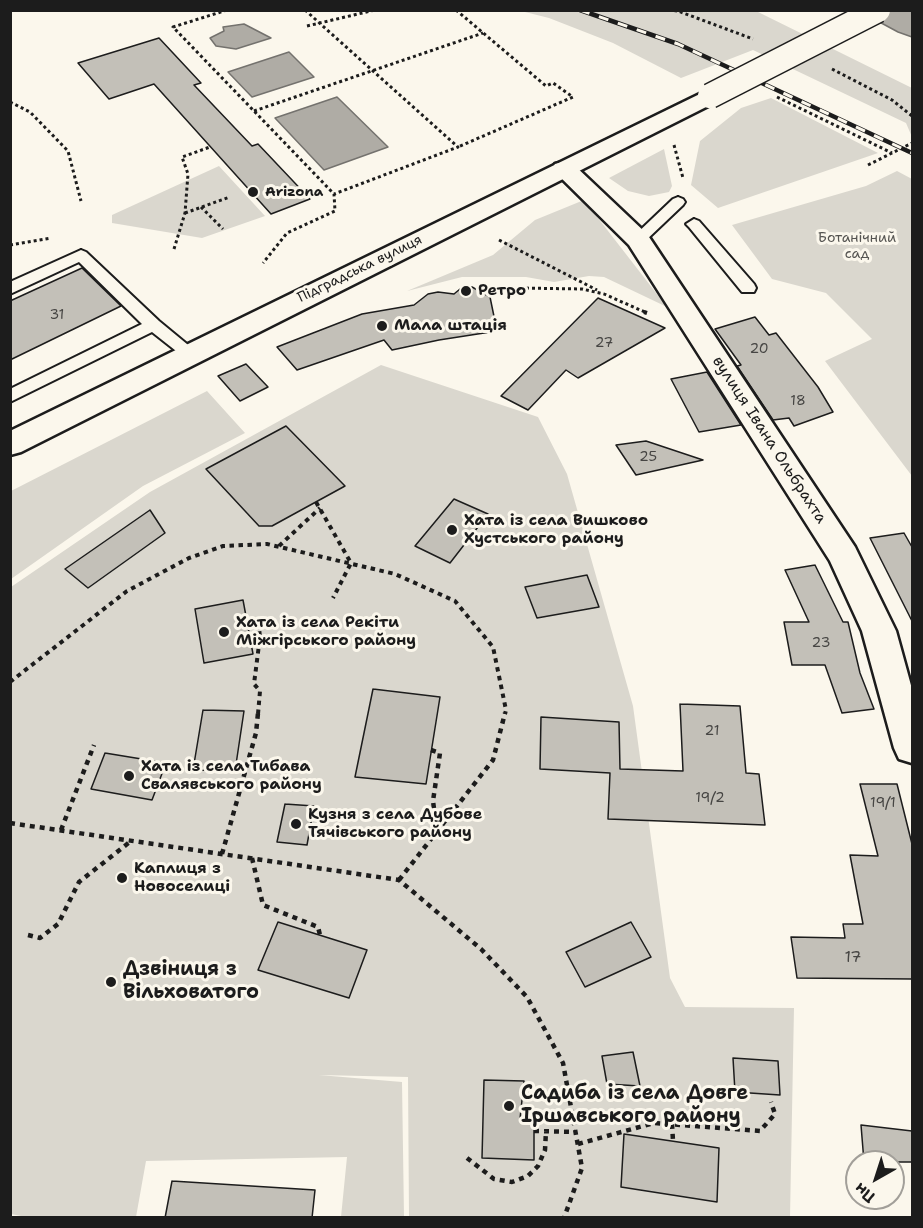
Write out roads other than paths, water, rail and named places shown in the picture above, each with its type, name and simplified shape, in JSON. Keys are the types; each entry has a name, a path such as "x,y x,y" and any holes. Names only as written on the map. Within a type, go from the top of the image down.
{"main road":[{"name":"Підградська вулиця","path":"10,444 878,10"},
{"name":"вулиця Івана Ольбрахта","path":"564,169 638,240 843,556 879,631 912,748"}],"lane":[{"path":"638,240 678,202"},
{"path":"694,224 748,288"},
{"path":"10,290 81,255 153,325 191,354"},
{"path":"10,396 153,325"}],"railway":[{"path":"580,10 678,44 912,153"}],"place":[{"name":"Arizona","path":"253,192"},
{"name":"Ретро","path":"466,291"},
{"name":"Мала штація","path":"382,326"},
{"name":"Хата із села Вишково Хустського району","path":"452,530"},
{"name":"Хата із села Рекіти Міжгірського району","path":"224,632"},
{"name":"Хата із села Тибава Свалявського району","path":"129,776"},
{"name":"Кузня з села Дубове Тячівського району","path":"296,824"},
{"name":"Каплиця з Новоселиці","path":"122,878"},
{"name":"Дзвіниця з Вільховатого","path":"111,982"},
{"name":"Садиба із села Довге Іршавського району","path":"509,1106"}],"park label":[{"name":"Ботанічний сад","path":"857,246"}]}
